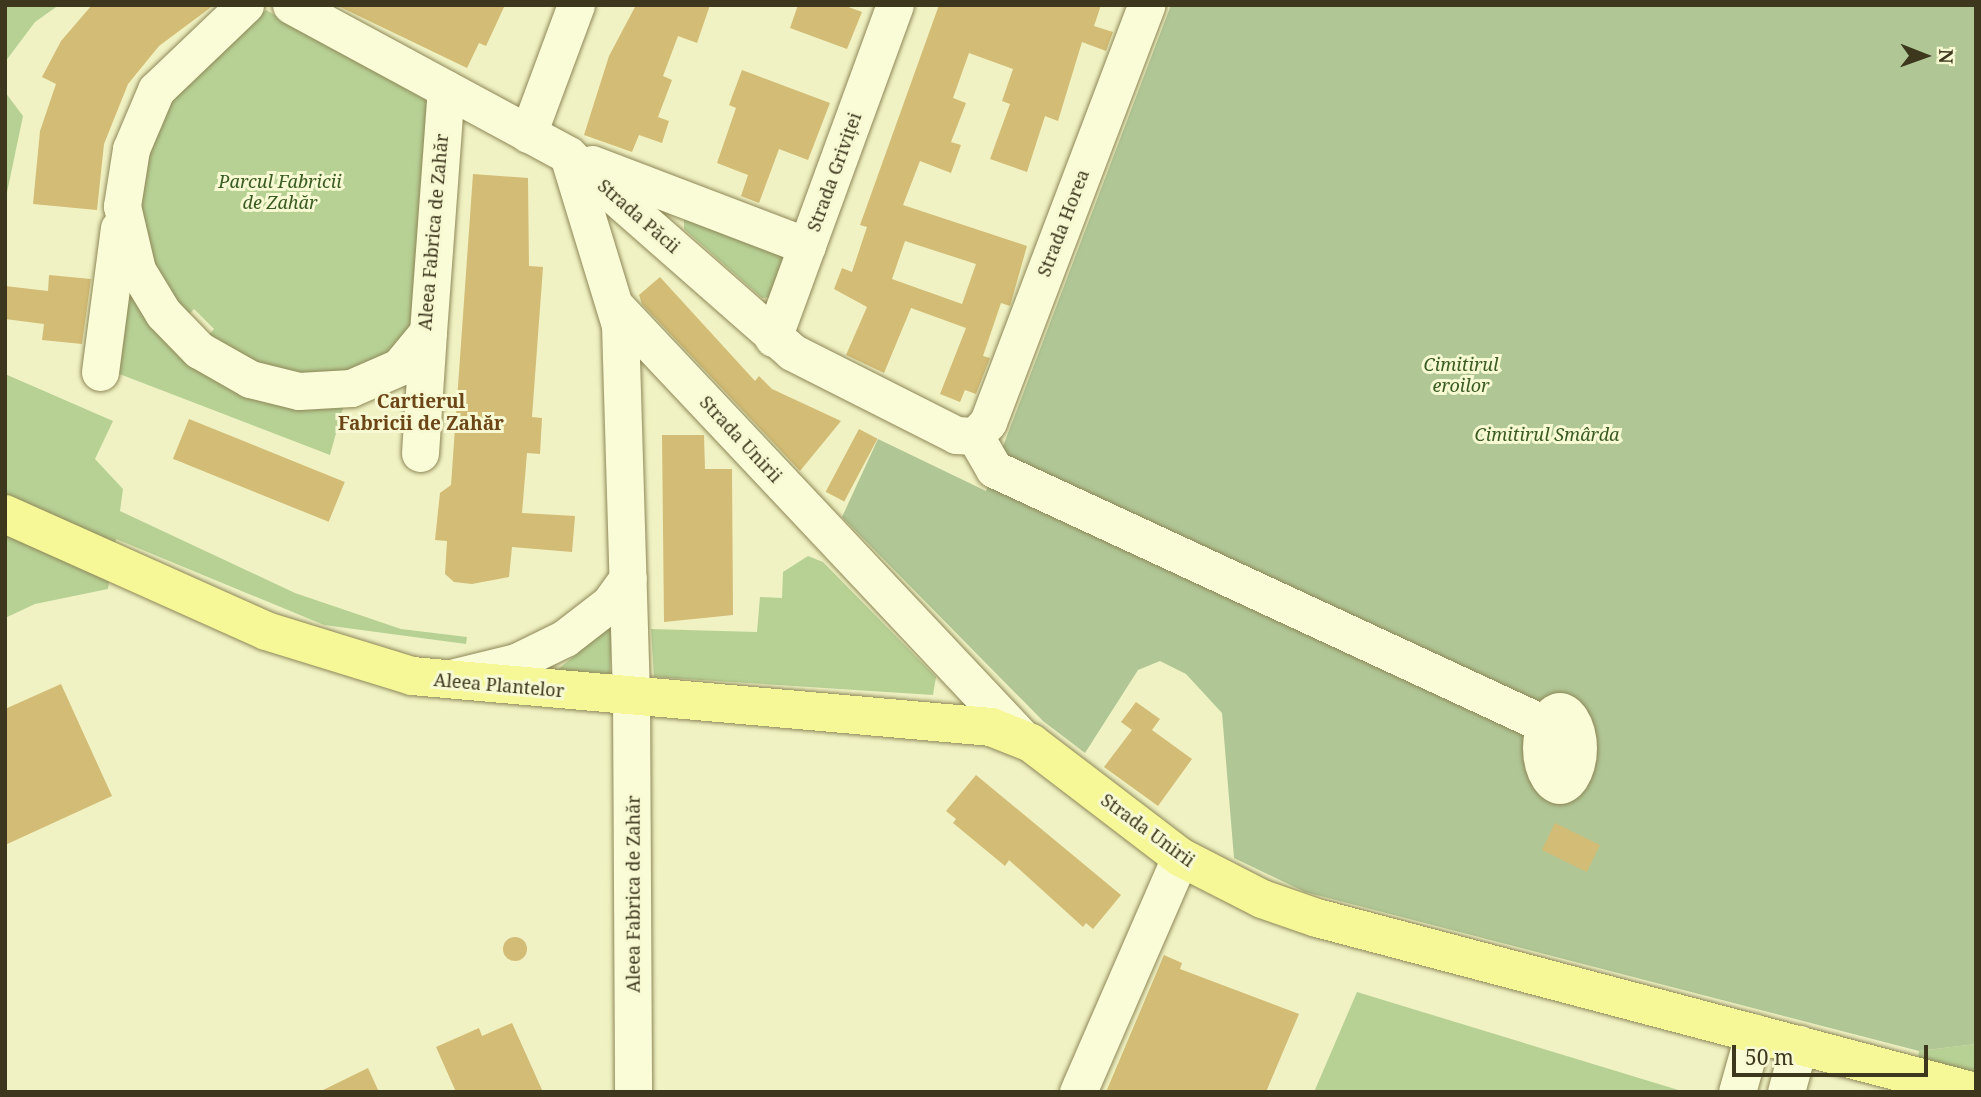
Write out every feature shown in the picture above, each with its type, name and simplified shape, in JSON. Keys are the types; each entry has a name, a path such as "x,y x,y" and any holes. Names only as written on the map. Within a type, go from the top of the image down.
{"main road":[{"name":"Aleea Plantelor","path":"5,514 266,631 342,658 442,681 975,723 1021,737"},
{"name":"Strada Unirii","path":"1021,737 1180,857 1252,895 1317,919 1975,1092"}],"street":[{"name":"Aleea Fabrica de Zahăr","path":"245,5 156,90 131,149 122,206 137,270 163,313 199,349 250,379 299,391 351,388 399,368 428,332 446,89"},
{"name":"Strada Păcii","path":"291,5 568,155 773,338 857,387 956,435 975,436"},
{"path":"528,134 576,5"},
{"name":"Strada Griviței","path":"773,338 895,5"},
{"name":"Strada Horea","path":"975,436 988,422 1146,5"},
{"path":"568,155 807,246"},
{"path":"442,681 516,662 565,639 609,604 628,578 617,308 568,155"},
{"path":"100,372 122,206"},
{"name":"Strada Unirii","path":"617,308 1021,737"},
{"path":"421,453 428,332"},
{"path":"975,436 984,460 994,469 1542,723"},
{"name":"Aleea Fabrica de Zahăr","path":"628,578 633,1092"},
{"path":"1078,1092 1180,857"},
{"path":"1737,1092 1754,1032"},
{"path":"1786,1092 1799,1044"}],"green space":[{"path":"5,5 59,5 35,22 5,62"},
{"name":"Cimitirul Smârda","path":"1171,5 1976,5 1976,1044 1919,1051 1305,892 1234,858 1222,713 1186,674 1160,661 1138,670 1085,753 1043,721 842,517 878,439 986,491"},
{"name":"Parcul Fabricii de Zahăr","path":"266,10 429,102 413,329 367,370 277,374 205,339 214,329 194,309 184,319 155,272 137,206 158,109"},
{"path":"5,92 23,116 5,202"},
{"path":"684,216 785,253 773,297 762,298 684,229"},
{"path":"120,282 143,308 344,404 330,455 109,370"},
{"path":"5,374 113,421 95,459 123,489 120,511 295,593 401,629 467,637 466,644 324,625 116,539 108,589 35,604 5,618"},
{"path":"808,556 823,562 936,677 933,695 654,677 651,629 757,632 760,597 782,598 783,572"},
{"path":"606,630 612,630 610,674 557,670"},
{"path":"1357,992 1685,1092 1314,1092"},
{"path":"1976,1044 1976,1072 1918,1058 1919,1051"}],"building":[{"path":"92,5 214,5 159,46 128,84 104,144 97,210 33,204 40,131 56,84 42,77 61,41"},
{"path":"336,5 505,5 486,46 479,43 467,68"},
{"path":"636,5 710,5 697,43 678,36 663,76 672,80 658,117 669,121 662,143 639,135 632,152 584,135 609,56"},
{"path":"798,5 843,5 862,12 847,49 790,28"},
{"path":"939,5 1101,5 1094,26 1113,32 1106,51 1082,42 1058,121 1045,116 1027,172 990,159 1010,104 1002,101 1013,69 969,53 953,98 966,103 951,142 961,145 951,173 920,161 903,205 1027,246 1010,306 1001,303 983,356 990,358 976,394 965,390 960,402 940,394 966,328 911,308 884,373 846,355 867,307 834,289 842,268 852,272 867,227 860,225","holes":["905,241 976,264 962,304 892,279"]},
{"path":"742,70 830,103 808,160 779,149 759,203 741,196 748,175 717,163 736,108 729,105"},
{"path":"473,174 528,178 529,266 543,267 532,417 542,418 540,454 527,453 522,513 575,516 572,552 512,547 509,577 472,584 454,582 445,574 447,541 435,540 440,493 451,485"},
{"path":"49,275 91,279 82,344 42,340 44,324 5,319 5,286 48,291"},
{"path":"660,277 755,381 759,376 772,389 841,421 800,471 642,304 639,295"},
{"path":"189,419 345,482 329,522 173,459"},
{"path":"859,429 878,439 844,502 826,492"},
{"path":"662,435 704,435 705,469 732,469 733,615 664,622"},
{"path":"61,684 112,796 5,845 5,709"},
{"path":"1136,702 1160,719 1152,730 1192,759 1158,806 1104,767 1132,730 1121,722"},
{"path":"976,775 1121,895 1093,929 1086,923 1083,927 1009,860 1005,866 953,823 956,819 946,811"},
{"path":"1555,823 1600,845 1587,872 1542,850"},
{"path":"515,937 526,944 527,949 520,960 515,961 504,954 503,949 510,938"},
{"path":"1164,955 1182,963 1180,969 1299,1014 1266,1092 1106,1092"},
{"path":"512,1023 543,1092 456,1092 436,1047 479,1028 482,1036"},
{"path":"368,1068 379,1092 319,1092"}],"district":[{"name":"Cartierul Fabricii de Zahăr","path":"421,413"}],"park label":[{"name":"Cimitirul eroilor","path":"1461,375"}]}
